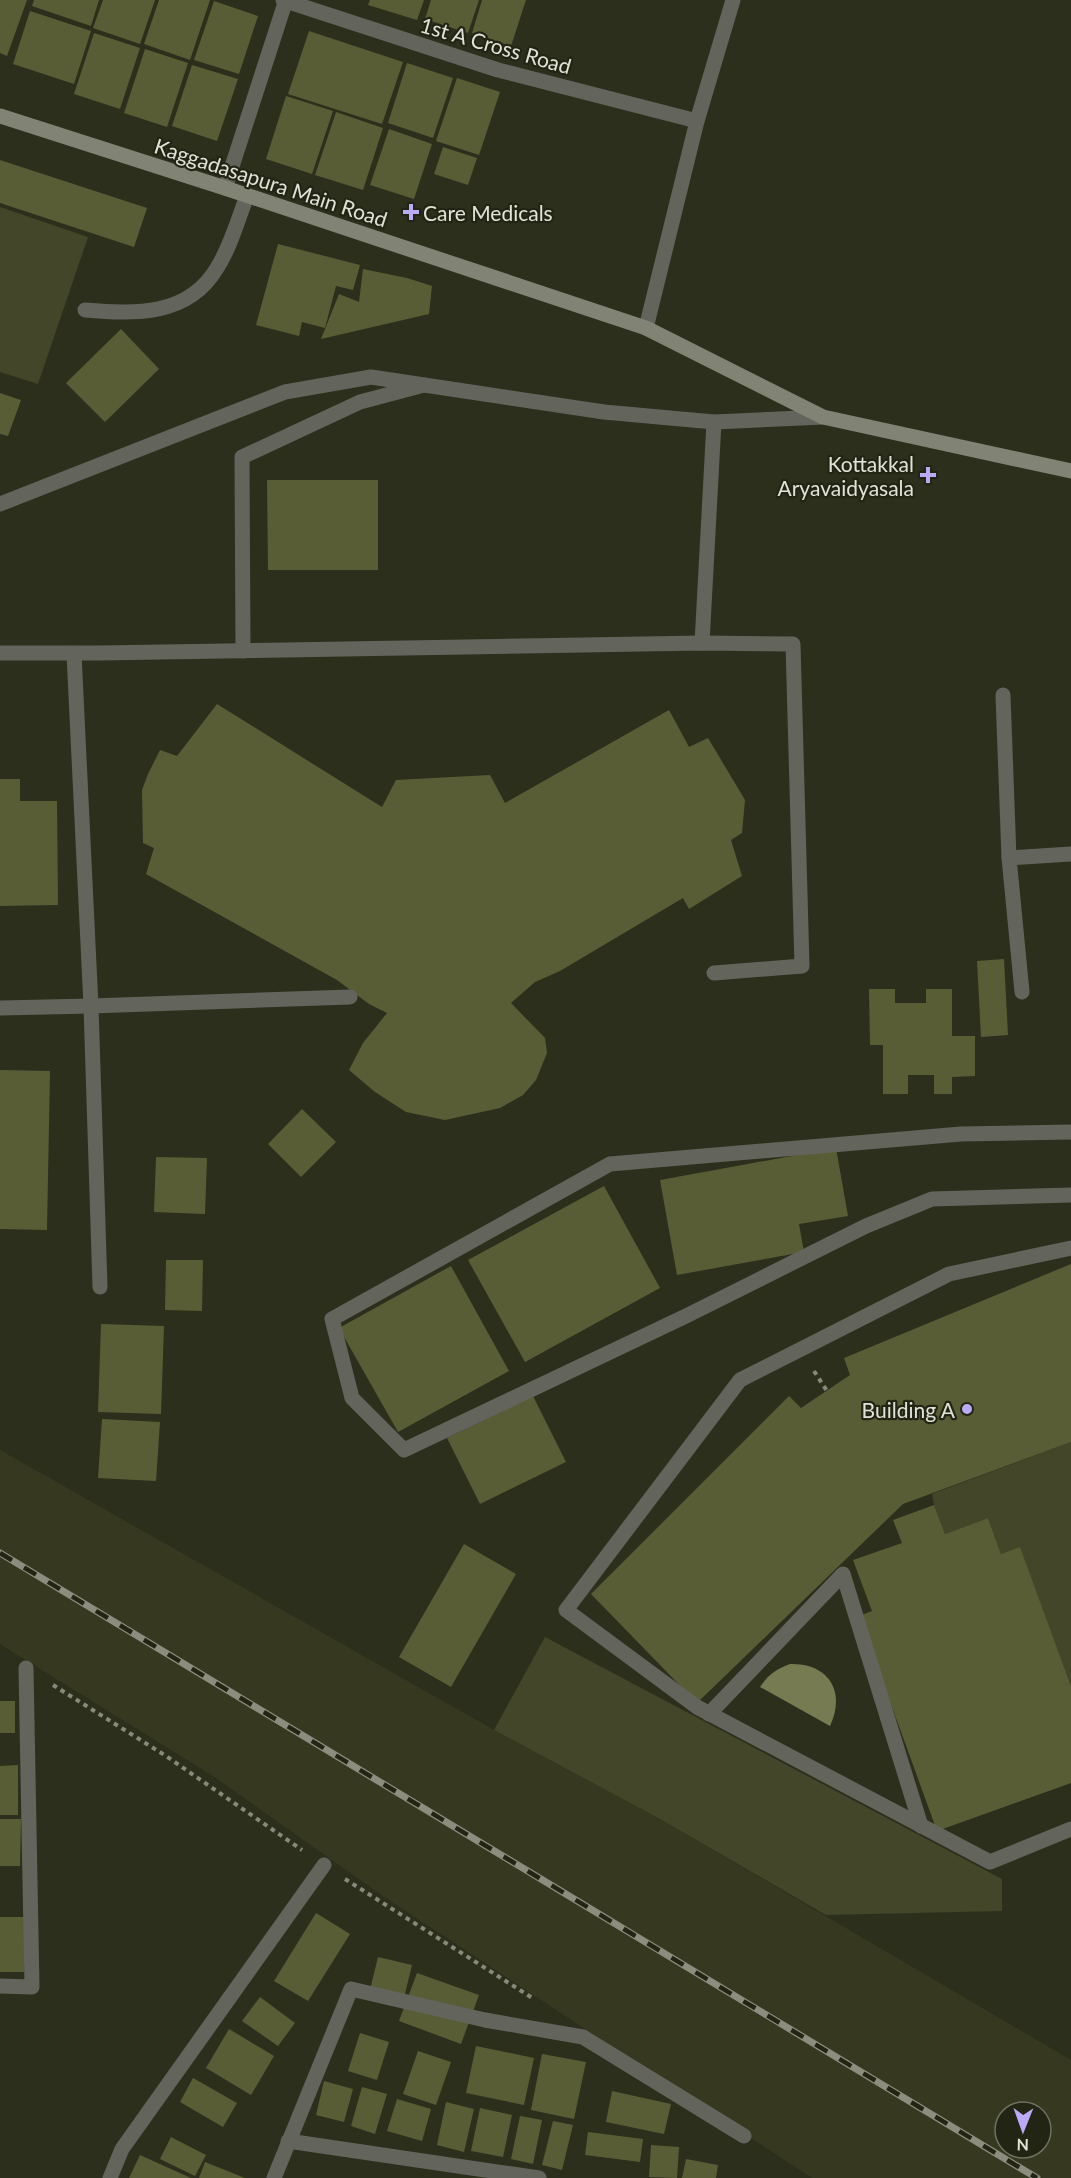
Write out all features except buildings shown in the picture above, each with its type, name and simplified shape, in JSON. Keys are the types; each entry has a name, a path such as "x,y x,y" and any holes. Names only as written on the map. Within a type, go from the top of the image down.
{"main road":[{"name":"Kaggadasapura Main Road","path":"0,116 225,188 645,328 823,417 1071,471"}],"street":[{"path":"225,188 285,0"},
{"name":"1st A Cross Road","path":"285,0 498,70 697,121"},
{"path":"645,328 697,121 734,0"},
{"path":"85,310 116,312 161,310 198,292 217,269 247,196"},
{"path":"0,504 285,392 371,377 604,412 714,422 823,417"},
{"path":"243,651 242,457 360,402 424,385"},
{"path":"702,643 714,422"},
{"path":"0,653 74,654 702,643 793,644 802,966 714,973"},
{"path":"74,654 91,1006 100,1287"},
{"path":"1003,695 1009,858 1022,992"},
{"path":"1009,858 1071,854"},
{"path":"0,1008 350,997"},
{"path":"1071,1132 961,1134 610,1164 332,1319 352,1398 404,1450 687,1316 866,1226 932,1199 1071,1195"},
{"path":"1071,1248 949,1274 740,1380 566,1610 697,1707 990,1862 1071,1829"},
{"path":"709,1714 843,1574 921,1826"},
{"path":"0,1986 32,1987 26,1668"},
{"path":"110,2178 122,2149 324,1865"},
{"path":"274,2178 351,1989 485,2020 583,2037 744,2136"},
{"path":"288,2141 539,2178"}],"path":[{"path":"26,1668 166,1756 324,1865 542,2004"}],"shaded area":[{"path":"0,207 88,237 38,384 0,372"},
{"path":"1071,1442 1071,1686 1020,1548 1001,1554 988,1518 945,1534 932,1494"},
{"path":"0,1450 494,1730 660,1819 1071,2060 1071,2178 812,2178 383,1896 213,1776 0,1644"},
{"path":"545,1637 1002,1879 1002,1911 826,1915 660,1819 494,1730"},
{"path":"790,1664 815,1668 831,1682 836,1702 830,1726 760,1687 773,1673"}],"railway":[{"path":"0,1553 1037,2178"}],"place":[{"name":"Care Medicals","path":"411,212"},
{"name":"Kottakkal Aryavaidyasala","path":"928,475"},
{"name":"Building A","path":"967,1409"}]}
